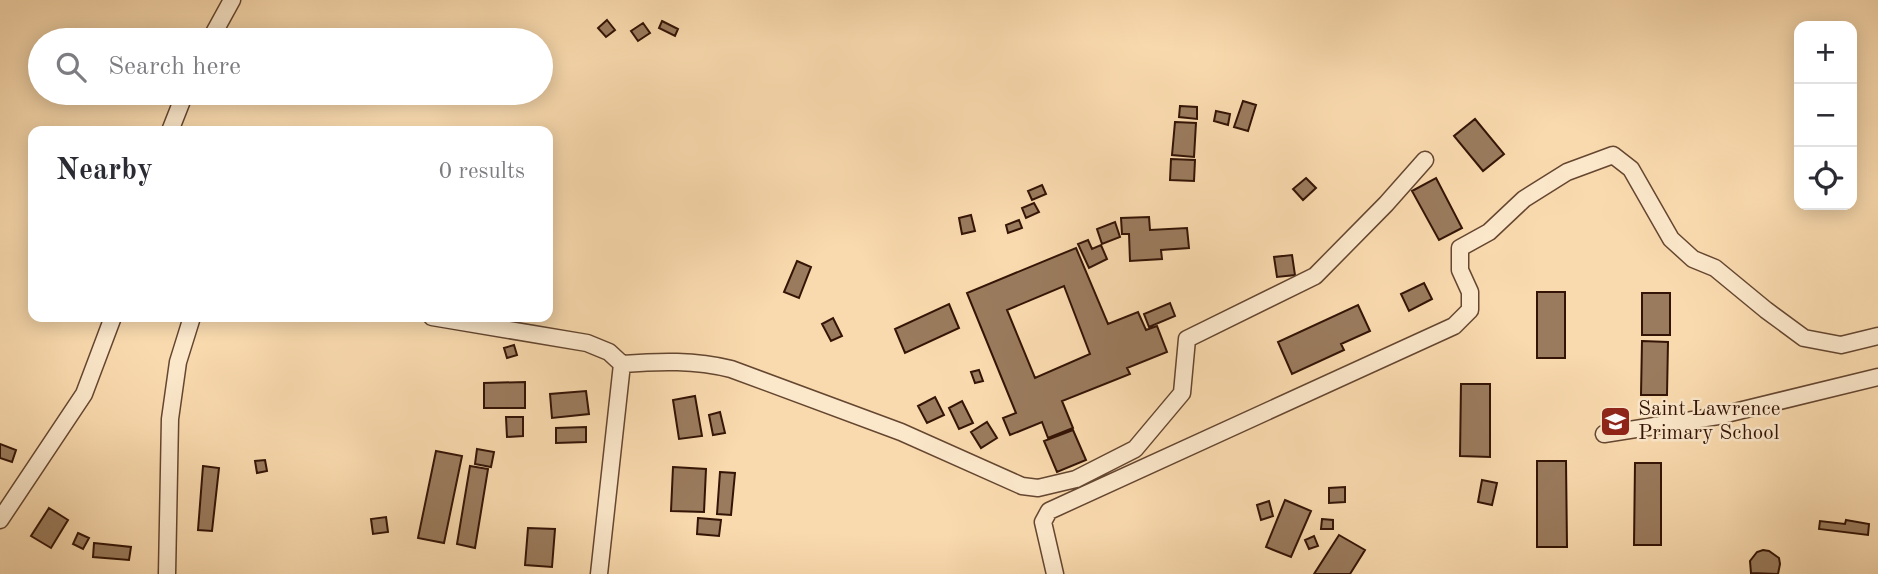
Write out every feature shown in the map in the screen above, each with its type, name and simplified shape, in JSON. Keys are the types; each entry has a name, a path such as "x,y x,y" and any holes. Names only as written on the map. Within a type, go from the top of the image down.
{"street":[{"path":"217,28 232,0"},
{"path":"172,126 180,105"},
{"path":"1055,574 1043,522 1049,511 1454,326 1470,310 1470,292 1460,270 1460,248 1489,232 1524,199 1567,172 1613,155 1631,169 1671,239 1693,259 1715,268 1804,338 1842,345 1878,336"},
{"path":"462,322 587,343 610,352 622,363 672,360 708,363 731,369 901,432 1022,486 1038,488 1057,485 1076,479 1135,449 1182,393 1187,339 1315,276 1425,160"},
{"path":"0,520 84,394 111,322"},
{"path":"167,574 170,419 178,362 190,322"},
{"path":"600,574 622,363"},
{"path":"1604,434 1718,416 1878,377"}],"building":[{"path":"607,20 615,30 606,37 598,28"},
{"path":"662,21 678,29 675,36 659,28"},
{"path":"643,23 650,33 638,41 631,31"},
{"path":"1243,101 1256,105 1248,131 1234,127"},
{"path":"1180,106 1197,107 1197,119 1179,117"},
{"path":"1216,111 1230,114 1228,125 1214,121"},
{"path":"1475,119 1504,154 1483,171 1454,136"},
{"path":"1175,122 1196,123 1194,157 1172,155"},
{"path":"1171,159 1195,160 1194,181 1170,180"},
{"path":"1306,178 1316,188 1303,200 1293,189"},
{"path":"1436,178 1462,228 1439,240 1412,191"},
{"path":"1042,185 1046,194 1032,200 1028,191"},
{"path":"1034,203 1039,212 1026,218 1022,208"},
{"path":"971,215 975,231 962,234 959,218"},
{"path":"1149,217 1150,230 1187,228 1189,248 1161,250 1162,259 1130,261 1129,234 1122,234 1121,218"},
{"path":"1019,220 1022,228 1008,233 1006,225"},
{"path":"1115,222 1120,237 1102,244 1097,229"},
{"path":"1088,240 1092,249 1101,245 1107,259 1089,268 1078,244"},
{"path":"1076,248 1108,324 1138,312 1146,330 1157,326 1167,352 1127,368 1130,374 1062,401 1073,428 1048,438 1042,422 1010,435 1003,418 1016,413 967,293","holes":["1064,286 1090,354 1035,378 1007,310"]},
{"path":"1292,255 1295,275 1277,277 1274,257"},
{"path":"797,261 811,267 799,298 784,292"},
{"path":"1424,283 1432,299 1409,311 1401,294"},
{"path":"1537,292 1565,292 1565,358 1537,358"},
{"path":"1642,293 1670,293 1670,335 1642,335"},
{"path":"1170,303 1175,316 1149,327 1144,314"},
{"path":"949,304 959,328 905,353 895,329"},
{"path":"1358,305 1370,331 1341,344 1344,350 1292,374 1278,342"},
{"path":"833,318 842,336 831,341 822,324"},
{"path":"1642,341 1668,342 1667,395 1641,395"},
{"path":"514,345 517,355 507,358 504,348"},
{"path":"979,370 983,381 975,383 971,372"},
{"path":"525,382 525,408 484,408 484,383"},
{"path":"1461,384 1490,384 1490,457 1460,456"},
{"path":"586,391 589,414 552,418 550,394"},
{"path":"695,396 702,436 679,439 673,400"},
{"path":"935,397 944,415 927,423 918,406"},
{"path":"962,401 973,423 959,429 949,408"},
{"path":"720,412 725,433 713,435 709,415"},
{"path":"506,417 523,417 523,436 507,437"},
{"path":"987,422 997,438 981,448 971,432"},
{"path":"586,427 586,442 556,443 556,428"},
{"path":"1073,430 1086,460 1057,472 1044,441"},
{"path":"0,444 16,450 12,462 0,458"},
{"path":"477,449 494,452 491,467 475,464"},
{"path":"436,451 462,456 444,543 418,538"},
{"path":"265,460 267,471 257,473 255,461"},
{"path":"1537,461 1566,461 1567,547 1537,547"},
{"path":"1635,463 1661,463 1661,545 1634,545"},
{"path":"203,466 219,468 212,531 198,530"},
{"path":"470,466 488,469 475,548 457,544"},
{"path":"673,467 706,469 704,512 671,511"},
{"path":"720,472 735,473 731,515 717,514"},
{"path":"1482,480 1497,483 1492,505 1478,502"},
{"path":"1345,487 1345,502 1329,503 1329,488"},
{"path":"1285,500 1311,511 1291,557 1266,547"},
{"path":"1269,501 1273,516 1261,520 1257,505"},
{"path":"49,508 68,520 51,548 31,536"},
{"path":"386,517 388,532 373,534 371,519"},
{"path":"698,518 721,520 719,536 697,534"},
{"path":"1322,519 1333,520 1333,529 1321,529"},
{"path":"1846,520 1869,524 1868,535 1819,529 1820,521 1845,524"},
{"path":"528,528 555,529 552,567 525,565"},
{"path":"78,533 89,538 83,549 73,544"},
{"path":"1339,535 1365,550 1350,574 1314,574"},
{"path":"1314,536 1318,546 1309,549 1305,540"},
{"path":"94,543 131,547 129,560 93,557"},
{"path":"1763,550 1779,558 1778,574 1751,573 1750,561 1757,552"}],"place":[{"name":"Saint Lawrence Primary School","path":"1615,421"}]}
